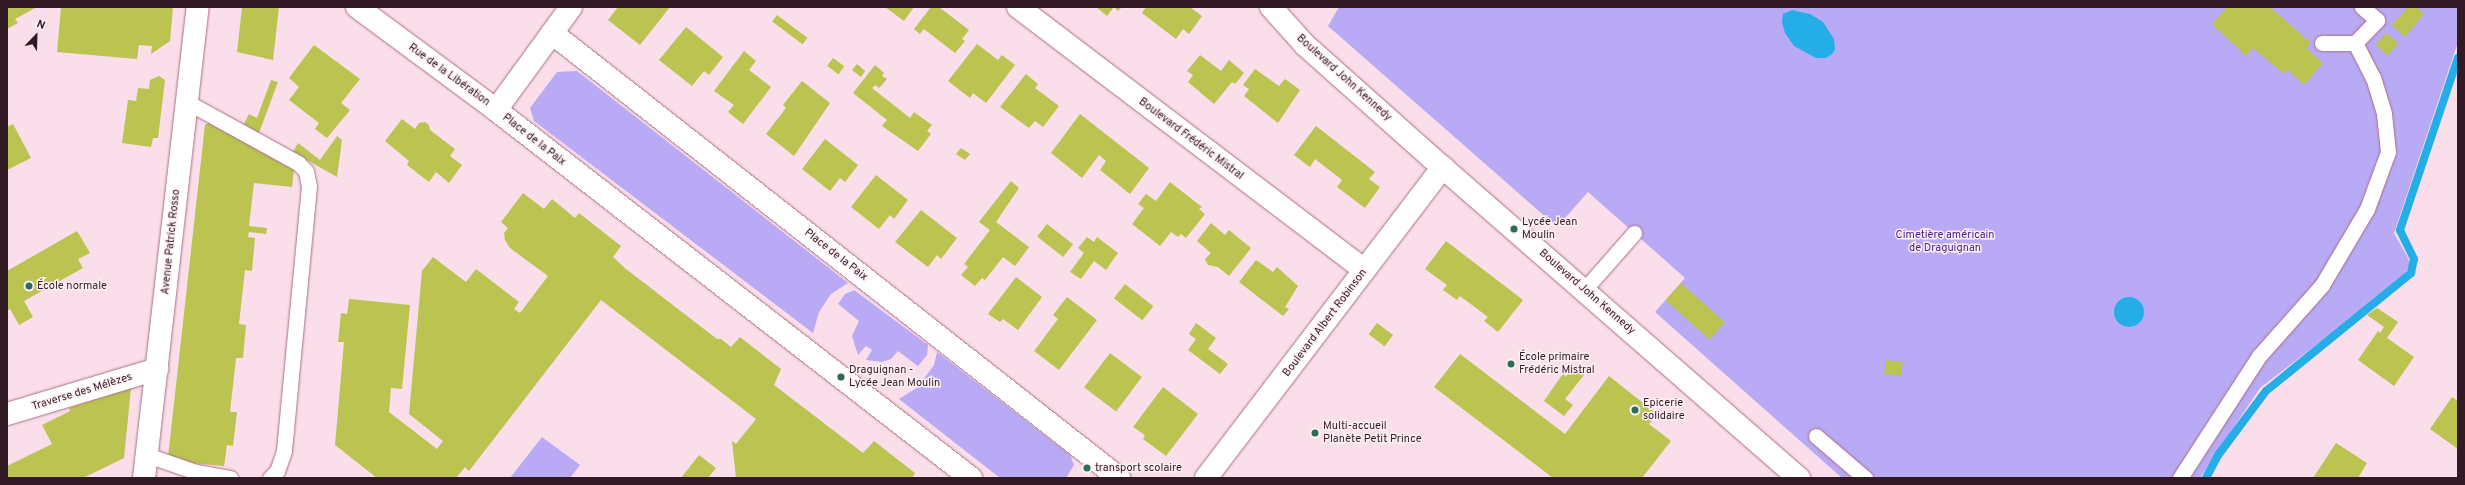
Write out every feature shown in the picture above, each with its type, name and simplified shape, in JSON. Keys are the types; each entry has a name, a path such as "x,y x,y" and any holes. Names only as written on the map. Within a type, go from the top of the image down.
{"street":[{"name":"Avenue Patrick Rosso","path":"144,478 198,7"},
{"name":"Rue de la Libération","path":"357,7 496,110 571,7"},
{"name":"Boulevard Frédéric Mistral","path":"1018,7 1365,270"},
{"name":"Boulevard John Kennedy","path":"1271,7 1306,45 1443,167 1799,478"},
{"name":"Place de la Paix","path":"552,33 1119,478"},
{"name":"Place de la Paix","path":"496,110 971,478"},
{"name":"Boulevard Albert Robinson","path":"1206,478 1443,167"},
{"name":"Traverse des Mélèzes","path":"7,414 156,369"}],"lane":[{"path":"2322,43 2355,43 2377,20 2362,7"},
{"path":"2180,478 2259,356 2322,285 2367,209 2388,152 2384,113 2373,78 2355,43"},
{"path":"187,102 298,163 306,171 309,186 284,451 277,471 270,478"},
{"path":"1584,290 1634,233"},
{"path":"1816,436 1865,478"},
{"path":"147,455 196,472 230,478"}],"green space":[{"name":"Cimetière américain de Draguignan","path":"1339,7 2458,7 2458,42 2394,233 2408,258 2410,265 2406,272 2397,283 2260,388 2200,478 1842,478 1655,312 1685,278 1588,192 1557,227 1328,26"},
{"path":"577,71 848,283 831,294 819,312 813,333 534,121 530,108 557,72"},
{"path":"854,290 928,345 927,355 918,366 898,351 891,359 881,362 866,360 872,350 866,346 858,355 852,336 859,321 838,304 845,294"},
{"path":"937,352 1070,455 1074,465 1066,478 1000,478 899,399 918,387 934,365"},
{"path":"542,437 580,465 570,478 510,478"}],"water":[{"path":"1792,10 1810,14 1823,22 1834,39 1835,50 1832,54 1826,58 1816,58 1794,46 1785,33 1782,22 1783,14"},
{"path":"2129,297 2140,301 2144,312 2140,323 2129,327 2118,323 2114,312 2118,301"}],"building":[{"path":"7,7 37,7 15,19 18,23 7,29"},
{"path":"61,7 173,7 170,41 151,54 152,46 139,45 137,59 57,52"},
{"path":"242,7 279,7 273,60 237,52"},
{"path":"618,7 670,7 640,45 608,20"},
{"path":"885,7 914,7 904,21"},
{"path":"931,7 939,7 969,30 962,39 965,41 955,53 924,29 920,34 914,29"},
{"path":"1096,7 1114,7 1107,16"},
{"path":"1114,7 1122,7 1118,11"},
{"path":"1146,7 1190,7 1202,16 1189,34 1183,29 1176,39 1142,13"},
{"path":"2227,7 2270,7 2311,43 2306,48 2323,63 2304,85 2288,70 2284,74 2253,48 2246,56 2212,24"},
{"path":"2408,7 2416,7 2424,14 2405,37 2392,25"},
{"path":"777,15 807,38 803,44 772,21"},
{"path":"686,27 723,57 709,75 704,71 692,86 659,60"},
{"path":"2386,33 2398,43 2388,56 2376,45"},
{"path":"977,44 998,60 1002,55 1015,65 986,103 973,93 970,98 948,81"},
{"path":"314,45 360,79 341,103 350,110 327,138 315,129 319,123 289,100 299,87 289,78"},
{"path":"744,51 756,61 749,70 771,87 743,124 728,112 734,105 714,91"},
{"path":"1200,55 1221,71 1229,60 1244,73 1235,84 1232,82 1214,104 1188,82 1193,75 1187,71"},
{"path":"833,58 844,66 838,74 827,66"},
{"path":"857,64 865,71 861,77 852,70"},
{"path":"875,65 884,73 882,76 887,79 879,88 875,85 872,88 910,118 914,112 932,125 927,131 931,134 918,151 882,126 887,120 853,93"},
{"path":"1255,69 1279,86 1285,79 1300,90 1278,123 1244,96 1249,89 1243,85"},
{"path":"1026,74 1038,84 1035,88 1059,106 1043,127 1035,121 1029,128 1000,107"},
{"path":"159,76 165,80 158,138 153,138 151,147 122,143 128,100 136,101 138,88 149,89 150,80"},
{"path":"271,80 278,82 259,133 244,124 249,114 257,118"},
{"path":"802,81 830,103 794,156 766,134 786,108 783,105"},
{"path":"1080,114 1149,168 1130,194 1100,170 1106,161 1099,155 1082,178 1051,153"},
{"path":"402,119 415,129 419,123 425,122 429,125 430,130 455,149 450,156 462,165 449,183 436,172 429,182 407,165 409,161 385,141"},
{"path":"209,123 294,170 292,187 254,183 249,226 267,228 266,234 249,232 248,237 255,238 252,271 245,270 239,324 246,325 243,358 236,358 230,412 237,412 233,446 227,445 224,466 188,463 168,457 205,125"},
{"path":"13,124 31,158 7,170 7,127"},
{"path":"1316,126 1375,172 1369,179 1380,187 1365,208 1337,187 1342,180 1315,159 1310,167 1294,155"},
{"path":"337,136 342,140 337,177 293,152 298,143 320,160"},
{"path":"825,139 858,165 845,182 840,178 830,191 802,169"},
{"path":"961,148 970,154 965,160 956,154"},
{"path":"876,175 908,200 894,219 890,215 879,229 851,207"},
{"path":"1011,181 1019,188 996,222 1029,247 1015,266 1003,257 985,280 982,278 975,286 961,275 968,267 964,264 990,230 979,222"},
{"path":"1170,182 1202,207 1199,209 1205,214 1186,238 1181,234 1178,237 1171,232 1160,246 1132,224 1144,208 1138,204 1146,194 1156,201"},
{"path":"523,193 544,209 552,199 575,218 579,213 621,246 613,257 626,269 717,339 721,339 731,347 740,337 781,369 774,385 863,453 874,441 915,473 912,478 736,478 732,441 736,444 756,419 601,300 469,471 465,467 456,478 377,478 335,445 344,342 338,342 341,313 347,314 349,299 410,305 402,389 391,388 389,412 437,449 443,441 409,414 422,271 433,257 466,282 476,269 519,302 514,309 520,313 548,276 510,248 505,240 504,233 508,228 501,222"},
{"path":"921,210 957,238 941,259 937,255 928,267 895,242"},
{"path":"1211,223 1225,235 1229,230 1251,248 1229,276 1218,267 1208,265 1205,259 1211,253 1197,241"},
{"path":"1047,224 1073,244 1063,257 1037,237"},
{"name":"École normale","path":"77,231 90,253 78,259 83,268 24,301 33,317 19,325 10,309 7,311 7,271"},
{"path":"1087,237 1094,242 1097,237 1118,253 1106,270 1094,261 1081,279 1070,272 1084,253 1078,248"},
{"path":"1446,241 1523,300 1498,332 1484,321 1488,317 1460,296 1457,300 1443,290 1447,285 1425,269"},
{"path":"1256,260 1273,272 1277,267 1298,286 1285,307 1289,309 1283,316 1239,282"},
{"path":"1016,277 1042,297 1018,330 1003,319 1000,322 988,314"},
{"path":"1681,283 1725,322 1709,340 1666,300"},
{"path":"1125,284 1153,306 1142,320 1114,298"},
{"path":"1067,297 1097,320 1059,370 1034,351 1058,319 1053,315"},
{"path":"2377,308 2398,322 2387,338 2414,357 2394,386 2358,360 2378,331 2380,333 2384,327 2367,315"},
{"path":"1196,323 1216,338 1208,349 1228,364 1220,374 1188,350 1196,339 1189,334"},
{"path":"1377,323 1393,335 1385,346 1369,334"},
{"path":"1110,353 1142,377 1116,411 1084,387"},
{"path":"1460,354 1565,434 1609,376 1657,414 1649,424 1671,441 1642,478 1553,478 1434,387"},
{"path":"1886,360 1903,362 1901,376 1884,374"},
{"path":"1569,365 1584,375 1565,399 1573,405 1564,416 1544,401"},
{"path":"1163,387 1198,414 1166,456 1143,439 1145,435 1133,427"},
{"path":"131,388 124,458 83,478 7,478 7,466 52,444 42,425 70,411 69,408"},
{"path":"2452,397 2458,401 2458,449 2430,429"},
{"path":"2336,443 2367,463 2358,478 2313,478"},
{"path":"699,455 716,468 708,478 681,478"}],"waterway":[{"path":"2206,478 2219,454 2266,391 2411,273 2414,259 2400,230 2458,58"}],"place":[{"name":"Lycée Jean Moulin","path":"1514,229"},
{"name":"École normale","path":"29,286"},
{"name":"École primaire Frédéric Mistral","path":"1511,364"},
{"name":"Draguignan - Lycée Jean Moulin","path":"841,377"},
{"name":"Epicerie solidaire","path":"1635,410"},
{"name":"Multi-accueil Planète Petit Prince","path":"1315,433"},
{"name":"transport scolaire","path":"1087,468"}]}
